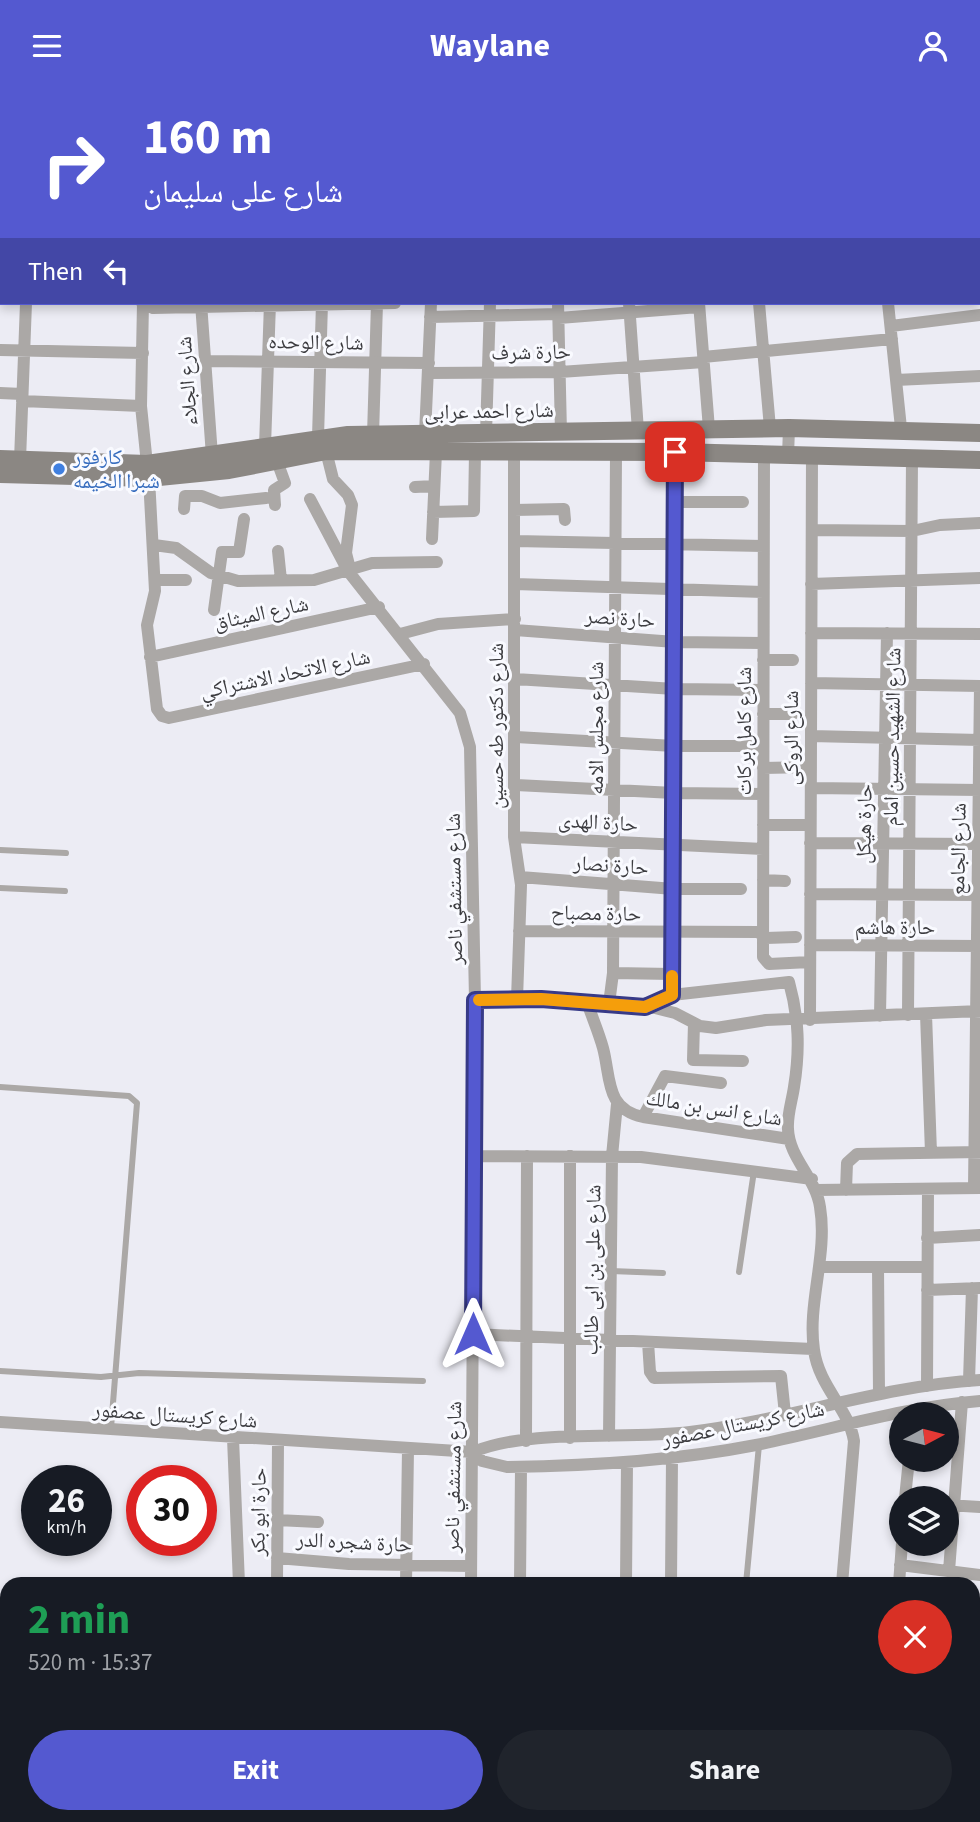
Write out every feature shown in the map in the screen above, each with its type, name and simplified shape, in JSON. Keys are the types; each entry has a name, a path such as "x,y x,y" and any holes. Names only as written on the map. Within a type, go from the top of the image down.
{"street":[{"path":"20,460 26,305"},
{"path":"143,305 141,407 155,580 155,601 147,625 150,657"},
{"path":"147,305 153,308 201,305"},
{"name":"شارع الجلاء","path":"201,305 212,456"},
{"path":"265,446 270,305"},
{"path":"321,305 322,444 333,479 351,500 346,553 350,570"},
{"path":"373,435 376,305"},
{"path":"425,435 430,305"},
{"path":"430,317 490,309 558,312 699,305 709,429"},
{"path":"759,305 770,428"},
{"path":"888,305 901,428"},
{"path":"629,308 638,431"},
{"path":"486,434 490,309"},
{"path":"558,312 561,433"},
{"name":"حارة شرف","path":"429,368 488,372 559,372 634,368 891,333 980,315"},
{"path":"0,350 143,353"},
{"name":"شارع الوحده","path":"204,361 375,362 429,368"},
{"path":"896,380 980,376"},
{"path":"0,393 141,407"},
{"name":"شارع احمد عرابى","path":"0,459 198,474 277,461 322,444 373,435 770,428 901,428 980,433"},
{"path":"788,456 789,428"},
{"name":"شارع احمد عرابى","path":"0,474 148,471 265,446 322,444 475,453 675,452 980,460"},
{"path":"432,539 436,452"},
{"path":"672,995 675,452"},
{"path":"433,512 474,511 475,453"},
{"name":"شارع دكتور طه حسين","path":"514,453 514,837 520,877 517,999"},
{"name":"شارع مجلس الامه","path":"610,1004 614,932 616,453"},
{"name":"شارع كامل بركات","path":"764,455 763,957 767,963 810,962"},
{"name":"شارع الروكى","path":"789,1139 788,1119 804,1020 810,962 812,456"},
{"name":"شارع الشهيد حسين امام","path":"908,1015 913,634 912,459"},
{"path":"184,509 184,496 199,496 220,503 271,502 274,490 285,483 277,461"},
{"path":"198,474 199,496"},
{"path":"415,487 434,486"},
{"name":"شارع مستشفي ناصر","path":"310,499 350,570 460,713 470,747 475,1000 471,1577"},
{"path":"676,502 743,502"},
{"path":"514,510 564,509 565,520"},
{"path":"214,610 216,576 222,552 239,552 244,519"},
{"path":"812,530 912,531 940,525 980,523"},
{"path":"515,541 764,547"},
{"path":"154,545 183,552 216,576 238,581 314,580 372,563 437,562"},
{"path":"278,551 281,580"},
{"path":"811,584 980,578"},
{"path":"155,580 186,580"},
{"path":"515,584 763,592"},
{"name":"شارع الميثاق","path":"150,657 379,607"},
{"name":"حارة نصر","path":"400,634 430,625 515,624 675,642 763,643"},
{"path":"811,633 980,634"},
{"name":"حارة هيكل","path":"880,1016 887,633"},
{"name":"شارع الاتحاد الاشتراكي","path":"150,657 157,709 162,716 169,718 424,664"},
{"path":"763,660 793,660"},
{"path":"515,679 675,689 763,690"},
{"path":"811,683 980,686"},
{"name":"شارع الجامع","path":"977,1188 980,686"},
{"path":"763,714 793,714"},
{"path":"811,736 979,740"},
{"path":"516,737 674,746 763,746"},
{"path":"763,768 811,767"},
{"path":"516,785 674,793 763,794"},
{"path":"810,788 979,790"},
{"path":"763,825 810,825"},
{"name":"حارة الهدى","path":"514,837 763,849"},
{"path":"810,843 979,844"},
{"name":"حارة نصار","path":"520,877 614,885 741,889"},
{"path":"763,880 785,881"},
{"path":"810,894 978,895"},
{"name":"حارة مصباح","path":"519,930 758,932 763,936 796,937"},
{"name":"حارة هاشم","path":"810,945 978,946"},
{"path":"613,974 672,974"},
{"path":"645,1007 672,995 787,980 804,1020"},
{"path":"475,1000 517,999 645,1007 675,1013 694,1024 716,1028 752,1021 977,1011"},
{"name":"شارع انس بن مالك","path":"587,1002 604,1052 610,1092 617,1104 633,1115 789,1139"},
{"path":"926,1014 931,1153"},
{"path":"694,1024 693,1059 743,1061"},
{"path":"643,1117 667,1076 721,1083"},
{"name":"شارع على بن ابى طالب","path":"610,1436 612,1156 617,1104"},
{"path":"789,1139 814,1184 821,1208 821,1267 812,1329 813,1349 820,1377 849,1423 854,1441 843,1577"},
{"path":"846,1190 847,1163 853,1155 977,1152"},
{"path":"474,1156 612,1156 754,1171 846,1190 977,1188"},
{"path":"526,1441 527,1156"},
{"path":"570,1156 570,1438"},
{"path":"927,1385 928,1189"},
{"path":"928,1238 980,1235"},
{"path":"821,1267 927,1267"},
{"path":"878,1267 879,1393"},
{"path":"927,1290 976,1288 974,1381"},
{"path":"473,1334 813,1349"},
{"path":"648,1342 650,1373 654,1378 781,1376 785,1414"},
{"name":"شارع كريستال عصفور","path":"0,1422 233,1439 472,1452 498,1444 526,1441 687,1432 879,1393 974,1381"},
{"name":"شارع كريستال عصفور","path":"959,1403 980,1401"},
{"path":"953,1486 962,1402"},
{"name":"شارع كريستال عصفور","path":"472,1452 495,1466 627,1462 672,1458 759,1444 889,1416"},
{"path":"233,1439 239,1577"},
{"name":"حارة ابو بكر","path":"277,1577 278,1441"},
{"path":"406,1577 408,1449"},
{"path":"671,1577 672,1458"},
{"path":"626,1577 627,1462"},
{"path":"520,1577 521,1467"},
{"path":"959,1506 980,1507"},
{"path":"277,1520 318,1522"},
{"path":"899,1577 901,1556"},
{"path":"955,1556 956,1576"},
{"name":"حارة شجره الدر","path":"277,1558 471,1566"},
{"path":"900,1565 956,1576 980,1575"}],"lane":[{"path":"0,850 66,853"},
{"path":"0,888 65,891"},
{"path":"0,1087 129,1096 137,1103 111,1430"},
{"path":"739,1272 754,1171"},
{"path":"611,1271 663,1273"},
{"path":"0,1371 423,1381"},
{"path":"747,1577 759,1444"}],"slow traffic":[{"path":"479,1000 541,999 645,1007 660,997 672,995 672,976"}],"place":[{"name":"كارفور شبرا الخيمه","path":"59,469"}],"route":[{"path":"473,1334 475,1000 541,999 645,1007 660,997 672,995 675,452"}]}
